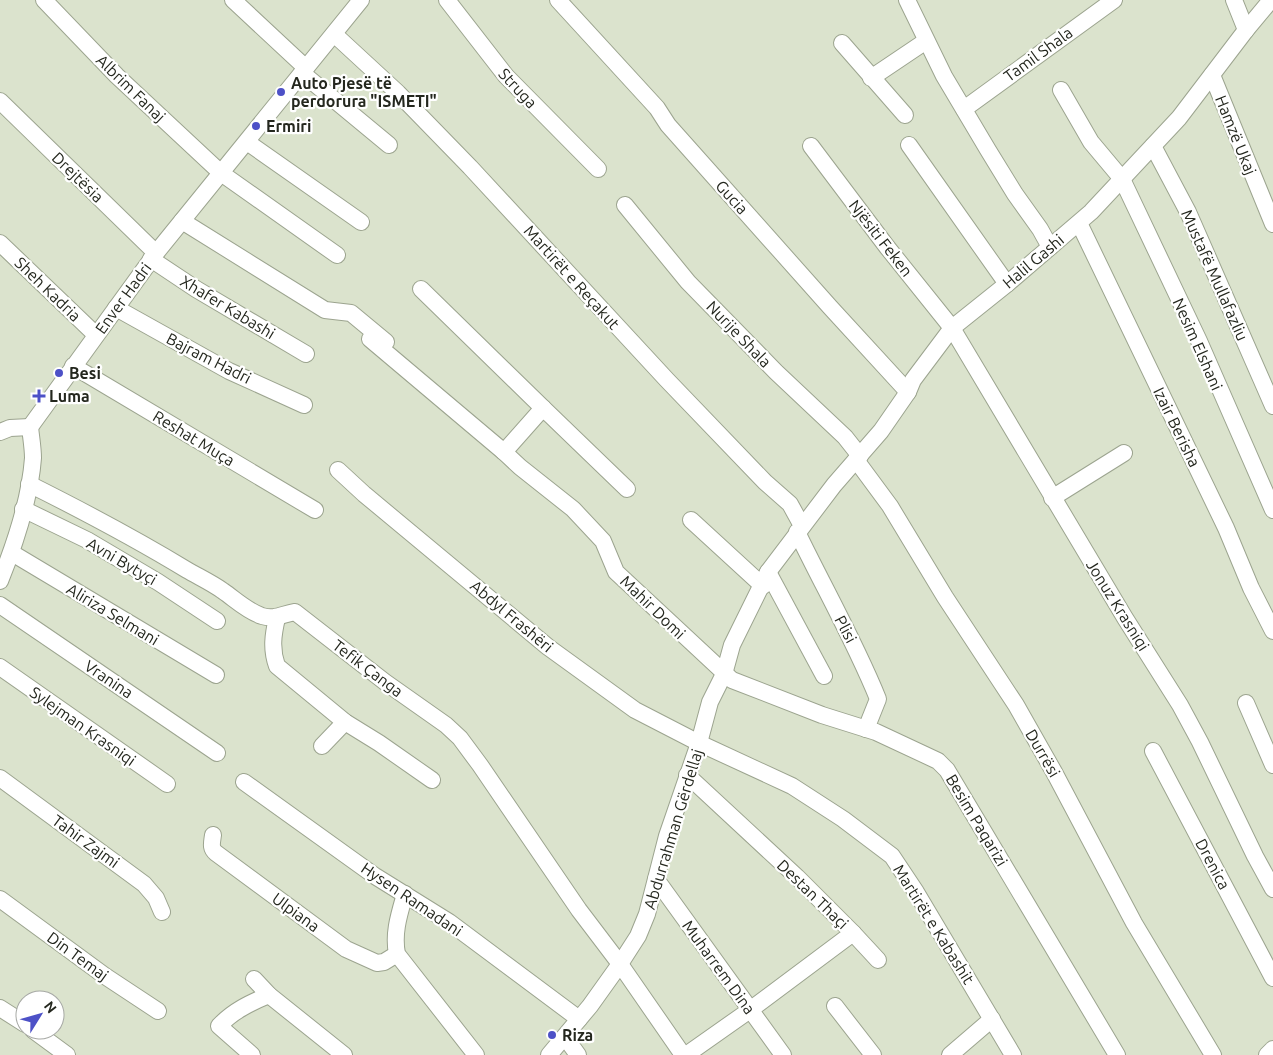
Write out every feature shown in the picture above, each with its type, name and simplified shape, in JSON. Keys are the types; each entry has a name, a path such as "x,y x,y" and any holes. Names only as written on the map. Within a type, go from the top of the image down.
{"street":[{"name":"Albrim Fanaj","path":"44,0 117,76 221,173"},
{"path":"233,0 304,70 388,145"},
{"name":"Enver Hadri","path":"30,427 154,256 361,0"},
{"name":"Struga","path":"447,0 506,76 598,169"},
{"name":"Gucia","path":"558,0 657,108 668,125 908,392"},
{"path":"907,0 926,41 964,110 1050,247"},
{"name":"Tamil Shala","path":"964,110 1114,0"},
{"path":"1234,0 1246,30"},
{"name":"Halil Gashi","path":"799,529 881,431 908,392 913,380 952,328 1079,222 1122,179 1180,118 1212,74 1271,0"},
{"name":"Martirët e Reçakut","path":"334,34 398,93 470,167 673,387 790,504 799,529"},
{"path":"871,78 926,41"},
{"path":"842,43 905,115"},
{"name":"Hamzë Ukaj","path":"1212,74 1273,224"},
{"name":"Nesim Elshani","path":"1061,90 1091,142 1122,179 1199,341 1273,510"},
{"name":"Drejtësia","path":"0,102 154,256"},
{"path":"246,142 361,222"},
{"path":"909,145 1007,284"},
{"name":"Njësiti Feken","path":"811,146 887,247 952,328"},
{"name":"Mustafë Mullafazliu","path":"1153,146 1188,212 1273,406"},
{"path":"221,173 337,255"},
{"name":"Nurije Shala","path":"625,205 688,282 776,372 845,437 858,458"},
{"path":"182,221 325,310 351,313 445,390"},
{"name":"Izair Berisha","path":"1079,222 1226,528 1251,588 1273,631"},
{"name":"Sheh Kadria","path":"0,243 96,336"},
{"name":"Xhafer Kabashi","path":"154,256 196,289 306,354"},
{"path":"421,289 627,489"},
{"name":"Bajram Hadri","path":"116,308 229,371 304,405"},
{"name":"Jonuz Krasniqi","path":"952,328 1052,498 1180,704 1273,889"},
{"name":"Mahir Domi","path":"370,339 572,509 603,541 616,572 724,674"},
{"name":"Reshat Muça","path":"73,366 316,510"},
{"path":"504,452 543,408"},
{"path":"0,432 10,428 30,427 33,456 29,484 12,552 0,581"},
{"path":"1052,498 1124,453"},
{"name":"Durrësi","path":"858,458 890,506 945,597 1016,705 1054,772 1134,923 1213,1055"},
{"name":"Abdyl Frashëri","path":"338,470 364,494 548,646 635,710 699,743"},
{"name":"Tefik Çanga","path":"29,484 169,558 223,591 250,611 277,618 286,613 295,612 384,682 446,725 460,738 480,765 579,910 620,964"},
{"name":"Avni Bytyçi","path":"23,509 87,540 158,582 217,621"},
{"path":"691,520 765,579 824,676"},
{"name":"Abdurrahman Gërdellaj","path":"549,1055 579,1019 620,964 638,936 647,914 667,836 699,743 710,702 724,674 732,645 765,579 799,529"},
{"name":"Plisi","path":"799,529 832,604 864,664 878,699 866,729"},
{"name":"Aliriza Selmani","path":"12,552 216,675"},
{"name":"Vranina","path":"0,605 217,753"},
{"path":"277,618 272,642 277,666 345,722 432,780"},
{"name":"Sylejman Krasniqi","path":"0,667 167,784"},
{"name":"Besim Paqarizi","path":"724,674 732,680 772,697 866,729 938,761 947,770 1117,1055"},
{"path":"1246,703 1273,765"},
{"path":"322,746 345,722"},
{"name":"Martirët e Kabashit","path":"699,743 792,786 844,820 892,856 972,984 985,1010 1013,1055"},
{"name":"Drenica","path":"1153,750 1273,978"},
{"name":"Destan Thaçi","path":"684,1055 750,1010 853,933 797,877 687,775"},
{"name":"Tahir Zajmi","path":"0,778 144,884 156,898 162,912"},
{"name":"Hysen Ramadani","path":"244,782 375,876 448,922 579,1019"},
{"name":"Ulpiana","path":"213,835 212,844 213,850 216,853 346,949 377,963 384,962 397,954"},
{"name":"Muharrem Dina","path":"656,878 783,1055"},
{"path":"404,894 395,936 397,954 476,1055"},
{"name":"Din Temaj","path":"0,899 105,976 158,1011"},
{"path":"853,933 878,960"},
{"path":"620,964 684,1055"},
{"path":"254,979 269,995 344,1055"},
{"path":"252,1055 220,1026 229,1015 269,995"},
{"path":"835,1006 873,1055"},
{"path":"0,1008 15,1018"},
{"path":"950,1055 992,1019"},
{"path":"565,1037 578,1055"},
{"path":"47,1040 67,1055"},
{"path":"1267,1055 1273,1049"}],"place":[{"name":"Auto Pjesë të perdorura \"ISMETI\"","path":"281,92"},
{"name":"Ermiri","path":"256,126"},
{"name":"Besi","path":"59,373"},
{"name":"Luma","path":"39,396"},
{"name":"Riza","path":"552,1035"}]}
